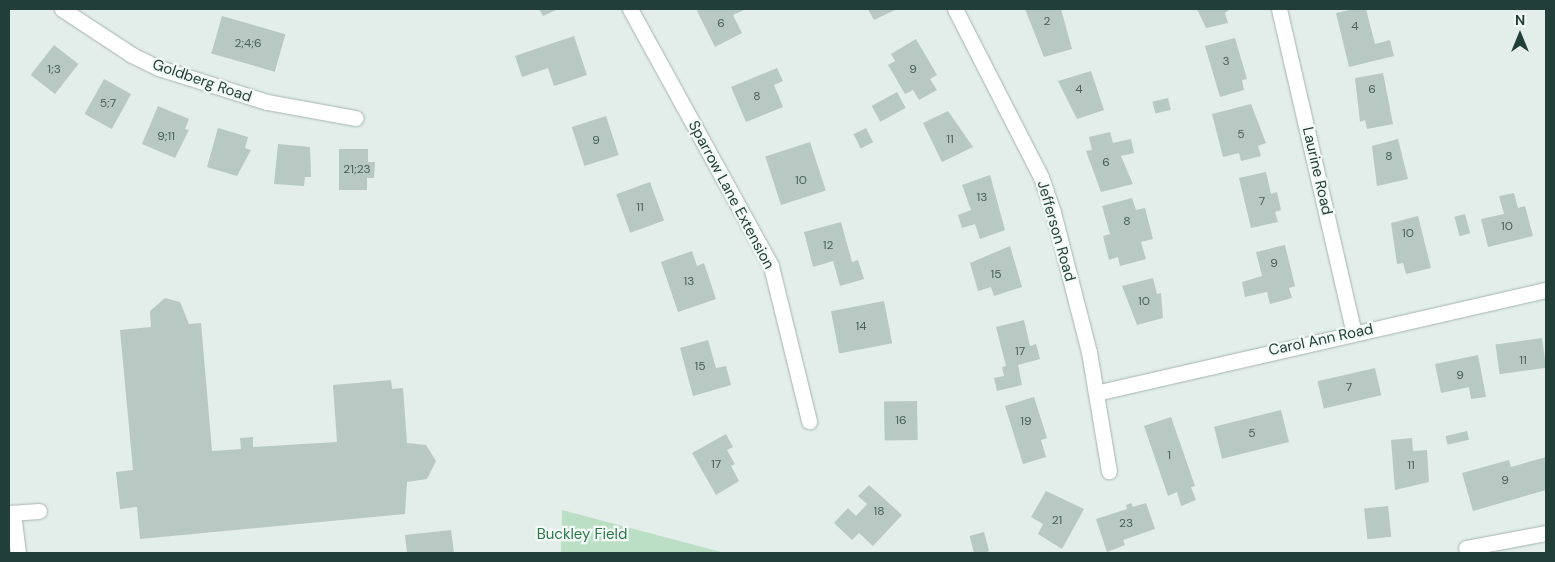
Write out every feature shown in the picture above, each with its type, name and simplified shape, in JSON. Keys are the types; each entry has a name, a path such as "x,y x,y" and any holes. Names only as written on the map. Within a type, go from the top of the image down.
{"street":[{"name":"Goldberg Road","path":"62,9 132,55 183,77 267,102 356,118"},
{"name":"Sparrow Lane Extension","path":"630,9 771,266 809,421"},
{"name":"Jefferson Road","path":"955,9 1041,176 1089,352 1109,471"},
{"name":"Laurine Road","path":"1279,9 1354,333"},
{"name":"Carol Ann Road","path":"1096,392 1546,290"},
{"path":"18,553 11,513 39,511"},
{"path":"1466,548 1546,533"}],"green space":[{"name":"Buckley Field","path":"562,510 725,553 561,553"}],"building":[{"path":"539,9 558,9 543,16"},
{"path":"700,9 746,9 733,15 742,33 715,47 697,11"},
{"path":"868,9 897,9 874,20"},
{"path":"1025,9 1061,9 1072,49 1044,57"},
{"path":"1197,9 1230,9 1225,13 1228,23 1206,28"},
{"path":"1354,9 1366,9 1375,44 1390,40 1394,56 1349,67 1336,13"},
{"path":"222,16 285,34 275,72 211,53"},
{"path":"574,36 587,75 554,86 548,68 522,77 515,56"},
{"path":"1235,38 1247,79 1242,80 1244,90 1220,97 1205,46"},
{"path":"916,39 937,75 930,79 937,90 919,100 913,90 905,94 888,65 895,61 891,54"},
{"path":"54,45 78,64 55,94 31,75"},
{"path":"777,68 783,81 774,85 783,107 746,122 731,87"},
{"path":"1091,71 1104,110 1077,119 1058,81"},
{"path":"1383,73 1393,124 1367,129 1365,120 1360,122 1355,78"},
{"path":"104,79 131,94 112,129 85,114"},
{"path":"897,92 906,108 880,122 872,106"},
{"path":"1168,98 1171,110 1155,114 1152,102"},
{"path":"1251,104 1266,143 1258,146 1261,156 1241,161 1239,153 1223,157 1212,114"},
{"path":"158,106 189,119 185,129 189,130 175,158 142,144"},
{"path":"948,111 973,147 942,162 923,123"},
{"path":"606,116 619,155 584,166 572,127"},
{"path":"218,128 248,137 245,148 251,150 237,176 207,167"},
{"path":"866,128 873,142 861,149 854,134"},
{"path":"1110,132 1113,143 1131,139 1134,153 1121,156 1133,184 1101,192 1086,151 1092,150 1089,137"},
{"path":"1398,139 1408,179 1377,186 1372,146"},
{"path":"810,142 826,191 781,205 765,157"},
{"path":"278,144 310,147 311,177 305,177 304,186 274,184"},
{"path":"339,149 368,149 368,162 375,162 374,178 367,178 367,190 339,190"},
{"path":"1266,172 1271,194 1277,192 1281,210 1275,212 1278,222 1251,228 1239,178"},
{"path":"990,175 1005,230 980,239 975,224 962,228 958,215 971,210 962,185"},
{"path":"650,182 664,221 630,233 616,194"},
{"path":"1514,193 1518,208 1525,206 1533,236 1488,247 1481,219 1504,214 1499,196"},
{"path":"1132,198 1136,210 1145,208 1153,239 1141,242 1146,259 1120,266 1118,257 1109,260 1103,236 1110,234 1102,206"},
{"path":"1465,214 1470,233 1460,236 1454,217"},
{"path":"1418,216 1431,268 1406,274 1403,263 1397,264 1391,223"},
{"path":"841,222 852,262 858,260 864,279 840,286 833,261 813,267 804,232"},
{"path":"1285,245 1295,286 1289,288 1292,298 1270,304 1267,292 1245,297 1242,282 1262,276 1256,252"},
{"path":"1010,246 1022,287 994,296 991,287 978,291 970,263"},
{"path":"692,251 697,266 704,263 716,299 678,312 661,262"},
{"path":"1153,278 1157,294 1161,293 1163,318 1137,325 1122,286"},
{"path":"165,298 180,302 189,324 201,323 212,451 241,449 240,438 253,437 253,447 337,442 333,385 391,380 392,389 403,388 407,443 426,445 436,461 427,479 407,482 405,514 140,539 137,507 120,509 116,472 133,470 120,330 151,327 150,311"},
{"path":"884,301 892,343 839,354 831,311"},
{"path":"1024,320 1030,346 1036,344 1040,359 1018,365 1022,385 997,391 994,378 1004,376 1002,367 1006,366 996,327"},
{"path":"1542,338 1546,368 1500,374 1495,345"},
{"path":"708,340 716,368 726,366 731,385 693,396 680,348"},
{"path":"1478,355 1486,397 1471,399 1469,387 1441,393 1435,364"},
{"path":"1375,368 1381,395 1324,409 1318,381"},
{"path":"1034,397 1047,438 1041,440 1046,457 1023,464 1005,406"},
{"path":"917,401 918,440 885,441 884,402"},
{"path":"1281,410 1289,442 1222,459 1214,427"},
{"path":"1171,417 1195,486 1191,487 1196,500 1181,506 1177,492 1168,496 1144,426"},
{"path":"1467,431 1469,440 1448,445 1446,436"},
{"path":"726,434 733,447 727,450 735,464 731,466 739,481 716,495 692,453"},
{"path":"1412,438 1413,451 1427,450 1429,482 1395,490 1391,440"},
{"path":"1546,457 1546,490 1473,511 1462,473 1509,460 1511,467"},
{"path":"869,485 902,515 873,546 859,533 852,540 834,523 848,508 856,516 867,504 858,496"},
{"path":"1046,491 1084,509 1062,549 1038,534 1043,524 1031,517"},
{"path":"1131,503 1133,507 1146,503 1155,529 1123,540 1125,545 1107,552 1096,519 1127,509 1126,505"},
{"path":"1388,506 1391,537 1367,539 1364,509"},
{"path":"451,530 454,553 407,553 405,535"},
{"path":"984,532 989,551 974,553 970,536"}]}
